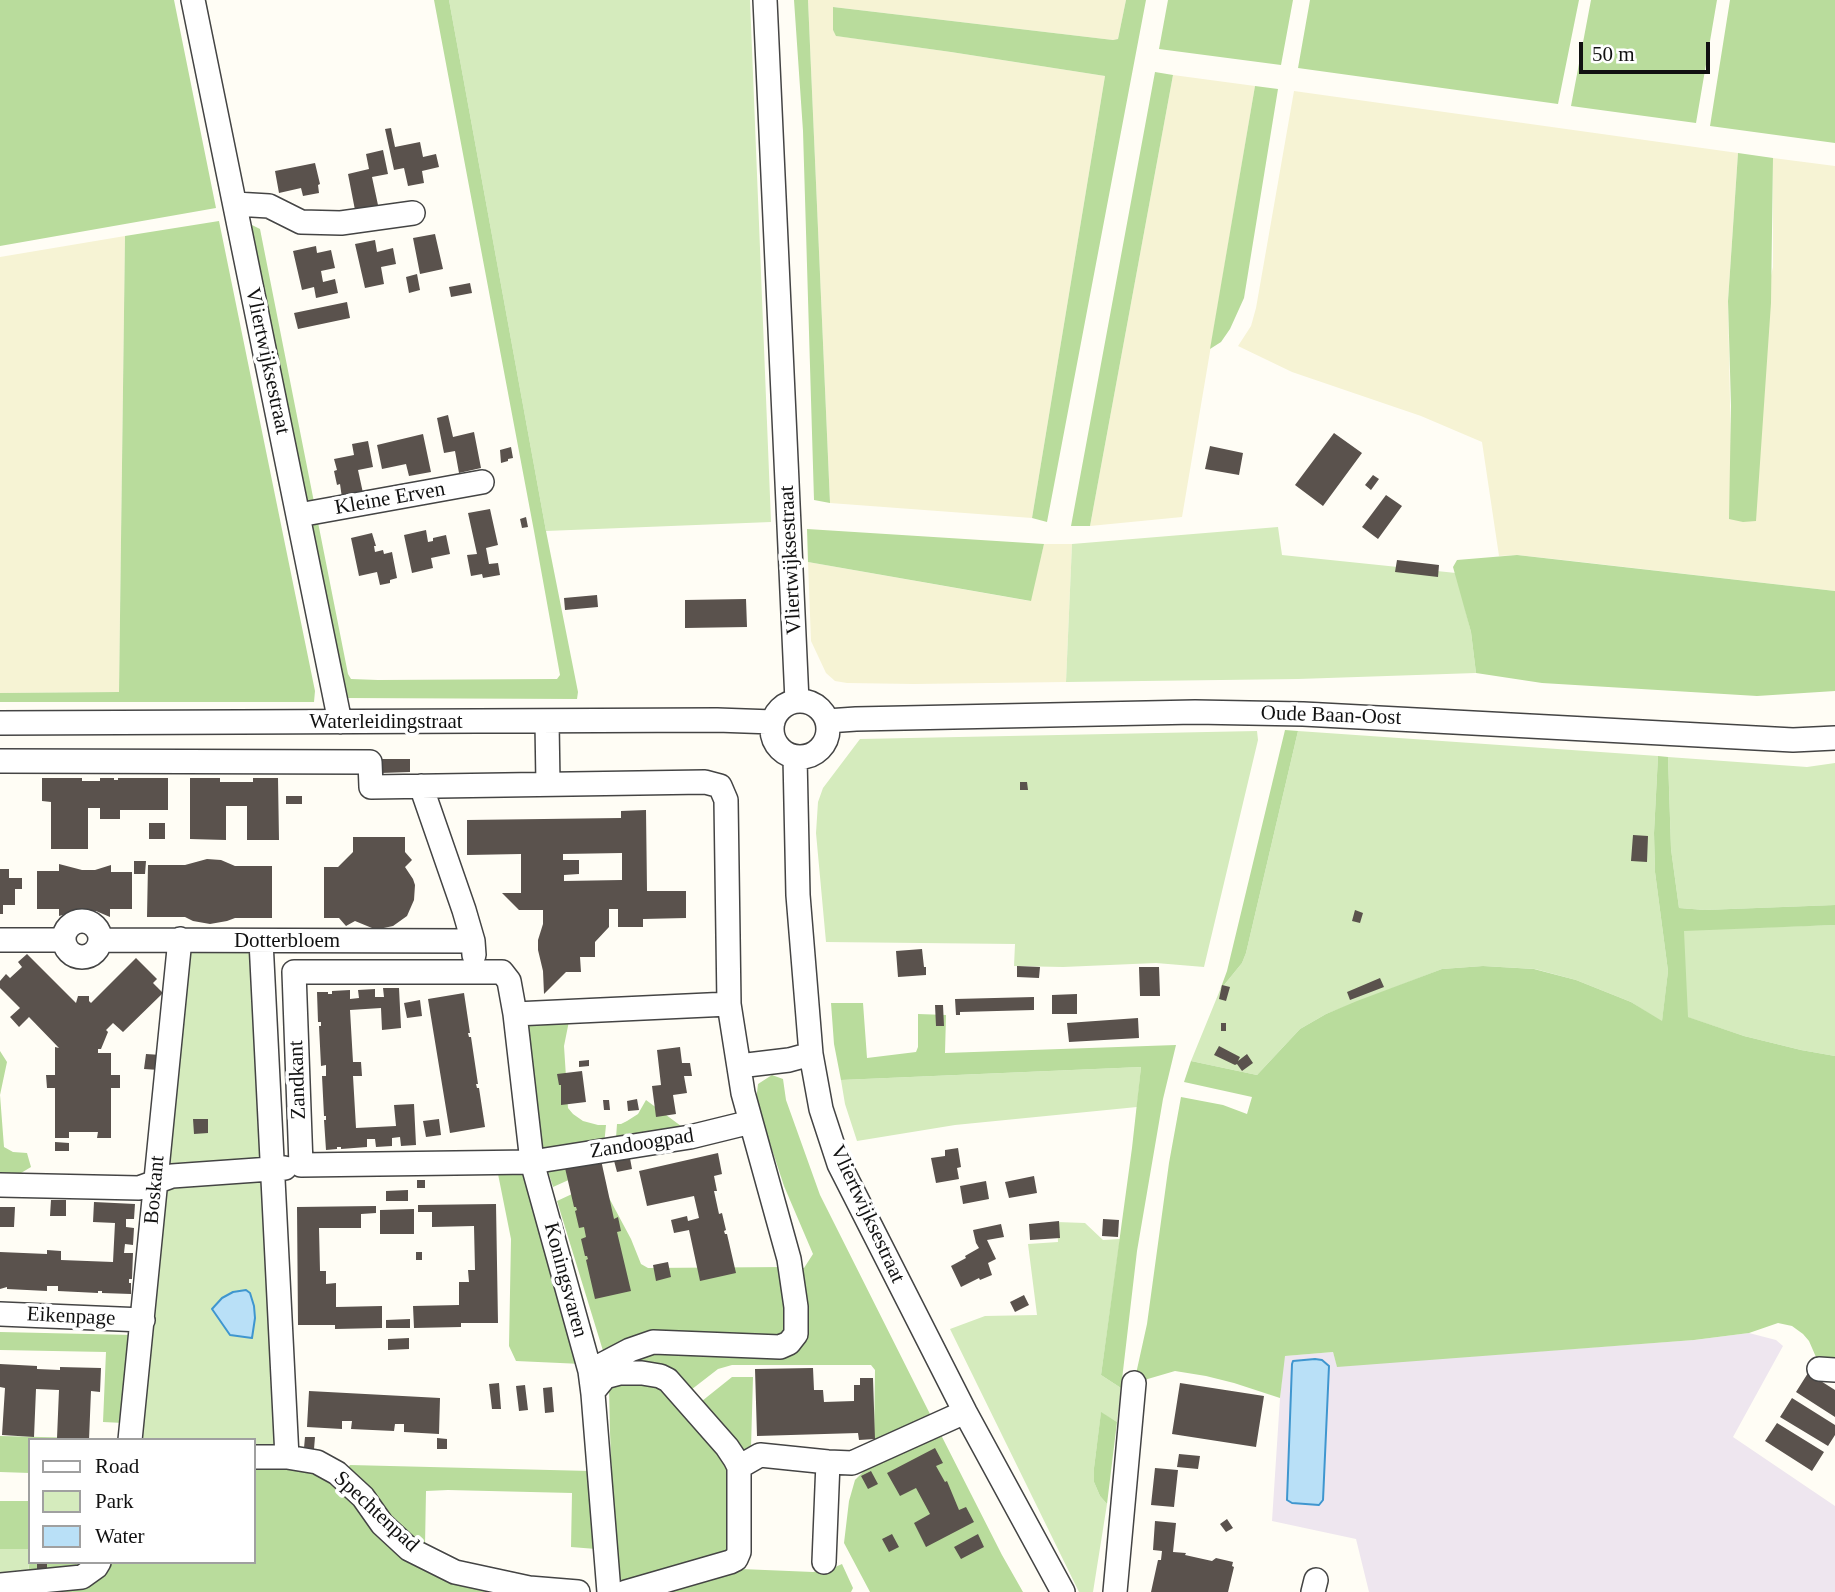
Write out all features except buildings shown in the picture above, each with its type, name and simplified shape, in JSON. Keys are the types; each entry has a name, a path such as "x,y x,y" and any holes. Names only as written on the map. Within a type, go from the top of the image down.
{"street":[{"name":"Vliertwijksestraat","path":"193,0 340,722"},
{"name":"Vliertwijksestraat","path":"765,0 797,701"},
{"path":"235,204 269,206 301,222 341,223 413,213"},
{"name":"Kleine Erven","path":"299,515 482,482"},
{"path":"789,703 810,703 821,710 827,721 826,740 821,748 804,757 785,754 773,737 773,722 782,708 789,703"},
{"name":"Oude Baan-Oost","path":"827,721 1181,713 1303,714 1793,740 1835,738"},
{"path":"547,722 548,784"},
{"name":"Waterleidingstraat","path":"0,723 773,722"},
{"name":"Vliertwijksestraat","path":"795,757 798,895 811,1054 821,1109 839,1164 965,1412 1063,1592"},
{"path":"0,761 370,762 371,787 705,782 720,786 726,800 729,1004 743,1093 789,1259 796,1307 796,1334 789,1343 780,1347 653,1342 630,1350 590,1371"},
{"path":"421,786 464,910 476,972"},
{"name":"Dotterbloem","path":"0,940 64,940 67,928 76,921 88,921 98,928 101,940 472,941"},
{"name":"Boskant","path":"130,1438 180,939"},
{"name":"Zandkant","path":"261,941 287,1457"},
{"name":"Zandkant","path":"301,1165 294,972 502,972"},
{"name":"Koningsvaren","path":"502,972 509,981 532,1162 590,1371 610,1592"},
{"path":"514,1014 729,1004"},
{"path":"740,1066 789,1060 811,1054"},
{"name":"Zandoogpad","path":"532,1162 690,1137 751,1122"},
{"path":"0,1185 139,1188 172,1176 273,1170 301,1165 532,1162"},
{"name":"Eikenpage","path":"0,1314 143,1320"},
{"path":"593,1394 605,1377 620,1373 660,1376 668,1380 727,1447 739,1467 740,1552 736,1559 626,1592"},
{"path":"1115,1592 1134,1382"},
{"path":"739,1467 760,1455 852,1463 965,1412"},
{"name":"Spechtenpad","path":"256,1457 287,1457 317,1462 337,1474 363,1497 382,1524 409,1549 456,1572 529,1588 578,1592"},
{"path":"824,1562 828,1462"},
{"path":"0,1585 82,1577 98,1564"}],"shaded area":[{"path":"808,0 1126,0 1118,39 1113,40 833,7 833,30 837,36 1105,76 1032,518 830,503"},
{"path":"1173,75 1255,86 1182,517 1090,526"},
{"path":"1294,91 1738,153 1728,301 1731,453 1773,267 1773,158 1835,166 1835,591 1517,555 1499,556 1482,442 1421,416 1292,372 1238,346 1251,326 1256,308"},
{"path":"125,236 119,692 0,693 0,257"},
{"path":"1044,544 1072,544 1066,682 847,683 835,681 826,673 811,641 808,562 1030,601"},
{"path":"1749,1333 1776,1340 1783,1346 1733,1437 1835,1506 1835,1592 1369,1592 1356,1539 1272,1521 1284,1356 1333,1352 1337,1366 1694,1340"}],"green space":[{"path":"0,0 174,0 216,208 0,246"},
{"path":"199,0 206,0 248,223 260,229 348,674 351,679 378,680 557,679 560,675 534,531 434,0 449,0 578,692 577,699 345,698"},
{"path":"449,0 750,0 771,522 546,531"},
{"path":"794,0 808,0 830,503 814,500 803,131"},
{"path":"1126,0 1146,0 1047,522 1032,518 1105,76 836,36 833,30 833,7 1113,40 1118,39"},
{"path":"1168,0 1293,0 1281,65 1159,49"},
{"path":"1310,0 1579,0 1558,104 1298,68"},
{"path":"1591,0 1717,0 1696,123 1571,106"},
{"path":"1730,0 1835,0 1835,143 1710,126"},
{"path":"1155,72 1173,75 1090,526 1071,526"},
{"path":"1255,86 1278,89 1244,298 1230,329 1221,342 1210,349"},
{"path":"1738,153 1773,158 1771,303 1756,521 1743,522 1729,519 1731,406 1728,301"},
{"path":"219,221 315,691 314,702 0,702 0,693 119,692 125,236"},
{"path":"1278,527 1282,555 1456,573 1471,632 1476,673 1066,682 1072,544"},
{"path":"807,529 1044,544 1031,601 808,562"},
{"path":"1517,555 1835,591 1835,691 1757,696 1542,683 1476,673 1471,632 1453,567 1457,560"},
{"path":"1285,730 1298,731 1246,953 1242,963 1220,990 1227,971"},
{"path":"1257,731 1258,740 1204,967 1156,963 1014,966 1015,944 826,942 816,833 818,802 823,788 860,739"},
{"path":"1298,731 1658,756 1655,872 1668,971 1662,1022 1631,1002 1576,980 1535,969 1483,966 1442,969 1326,1014 1300,1029 1257,1075 1191,1061 1220,990 1242,963 1246,953"},
{"path":"1658,756 1668,757 1671,849 1679,908 1705,910 1835,905 1835,925 1684,931 1688,1017 1744,1036 1835,1056 1835,1374 1819,1364 1803,1334 1792,1326 1778,1323 1749,1333 1694,1340 1337,1367 1333,1352 1285,1356 1280,1398 1234,1383 1175,1371 1134,1383 1147,1324 1181,1097 1223,1105 1247,1114 1252,1097 1184,1082 1191,1061 1257,1075 1300,1029 1326,1014 1442,969 1483,966 1534,969 1576,980 1631,1002 1662,1021 1668,971 1655,872"},
{"path":"1668,757 1807,767 1835,763 1835,905 1705,910 1679,908 1671,849"},
{"path":"1835,925 1835,1056 1744,1036 1687,1017 1683,930"},
{"path":"252,949 281,1447 256,1452 256,1438 137,1438 187,950","holes":["250,1293 255,1318 252,1337 231,1335"]},
{"path":"831,1003 863,1003 867,1058 916,1052 918,1014 946,1015 945,1053 1176,1045 1163,1099 1137,1251 1121,1388 1101,1375 1141,1067 841,1080 834,1044"},
{"path":"524,1019 569,1021 564,1046 568,1108 583,1121 606,1125 602,1165 553,1187 542,1152"},
{"path":"0,1051 7,1062 0,1095"},
{"path":"1141,1067 1137,1107 955,1125 857,1141 845,1104 841,1080"},
{"path":"772,1075 783,1079 786,1100 820,1195 933,1420 874,1442 875,1370 871,1365 732,1365 718,1369 687,1393 612,1366 604,1354 557,1201 600,1181 631,1239 641,1264 648,1268 804,1268 813,1254 784,1186 756,1101 758,1084"},
{"path":"0,1095 4,1147 13,1152 27,1153 31,1167 21,1173 0,1173"},
{"path":"646,1100 685,1129 615,1152 617,1124 638,1114"},
{"path":"498,1174 526,1175 582,1364 516,1361 509,1346 511,1239"},
{"path":"1057,1222 1085,1223 1103,1240 1120,1239 1101,1375 1121,1388 1117,1422 1101,1413 1094,1482 1107,1504 1093,1592 1079,1592 950,1329 985,1316 1037,1315 1028,1244 1058,1242"},
{"path":"0,1332 133,1335 124,1423 103,1422 106,1352 0,1350"},
{"path":"732,1377 753,1377 751,1448 746,1455 697,1405"},
{"path":"611,1380 657,1382 728,1464 735,1553 616,1589 610,1432"},
{"path":"1101,1412 1117,1422 1107,1504 1094,1482"},
{"path":"940,1433 1023,1592 870,1592 844,1543 849,1501 855,1480 871,1466"},
{"path":"0,1436 82,1438 28,1438 28,1473 0,1472"},
{"path":"256,1463 320,1470 377,1524 501,1592 31,1592 94,1564 256,1564"},
{"path":"350,1465 590,1471 596,1549 571,1547 572,1493 448,1490 426,1491 425,1546 414,1546 346,1471"},
{"path":"0,1501 28,1501 28,1549 0,1549"},
{"path":"0,1549 28,1549 28,1578 0,1581"},
{"path":"29,1564 80,1564 75,1569 28,1578"},
{"path":"842,1564 853,1588 851,1592 666,1592 741,1569 813,1572"}],"water":[{"path":"246,1290 250,1293 254,1306 252,1338 230,1335 212,1309 222,1298 233,1292"},
{"path":"1322,1360 1329,1366 1323,1500 1319,1505 1292,1503 1287,1500 1292,1364 1293,1361"}]}
